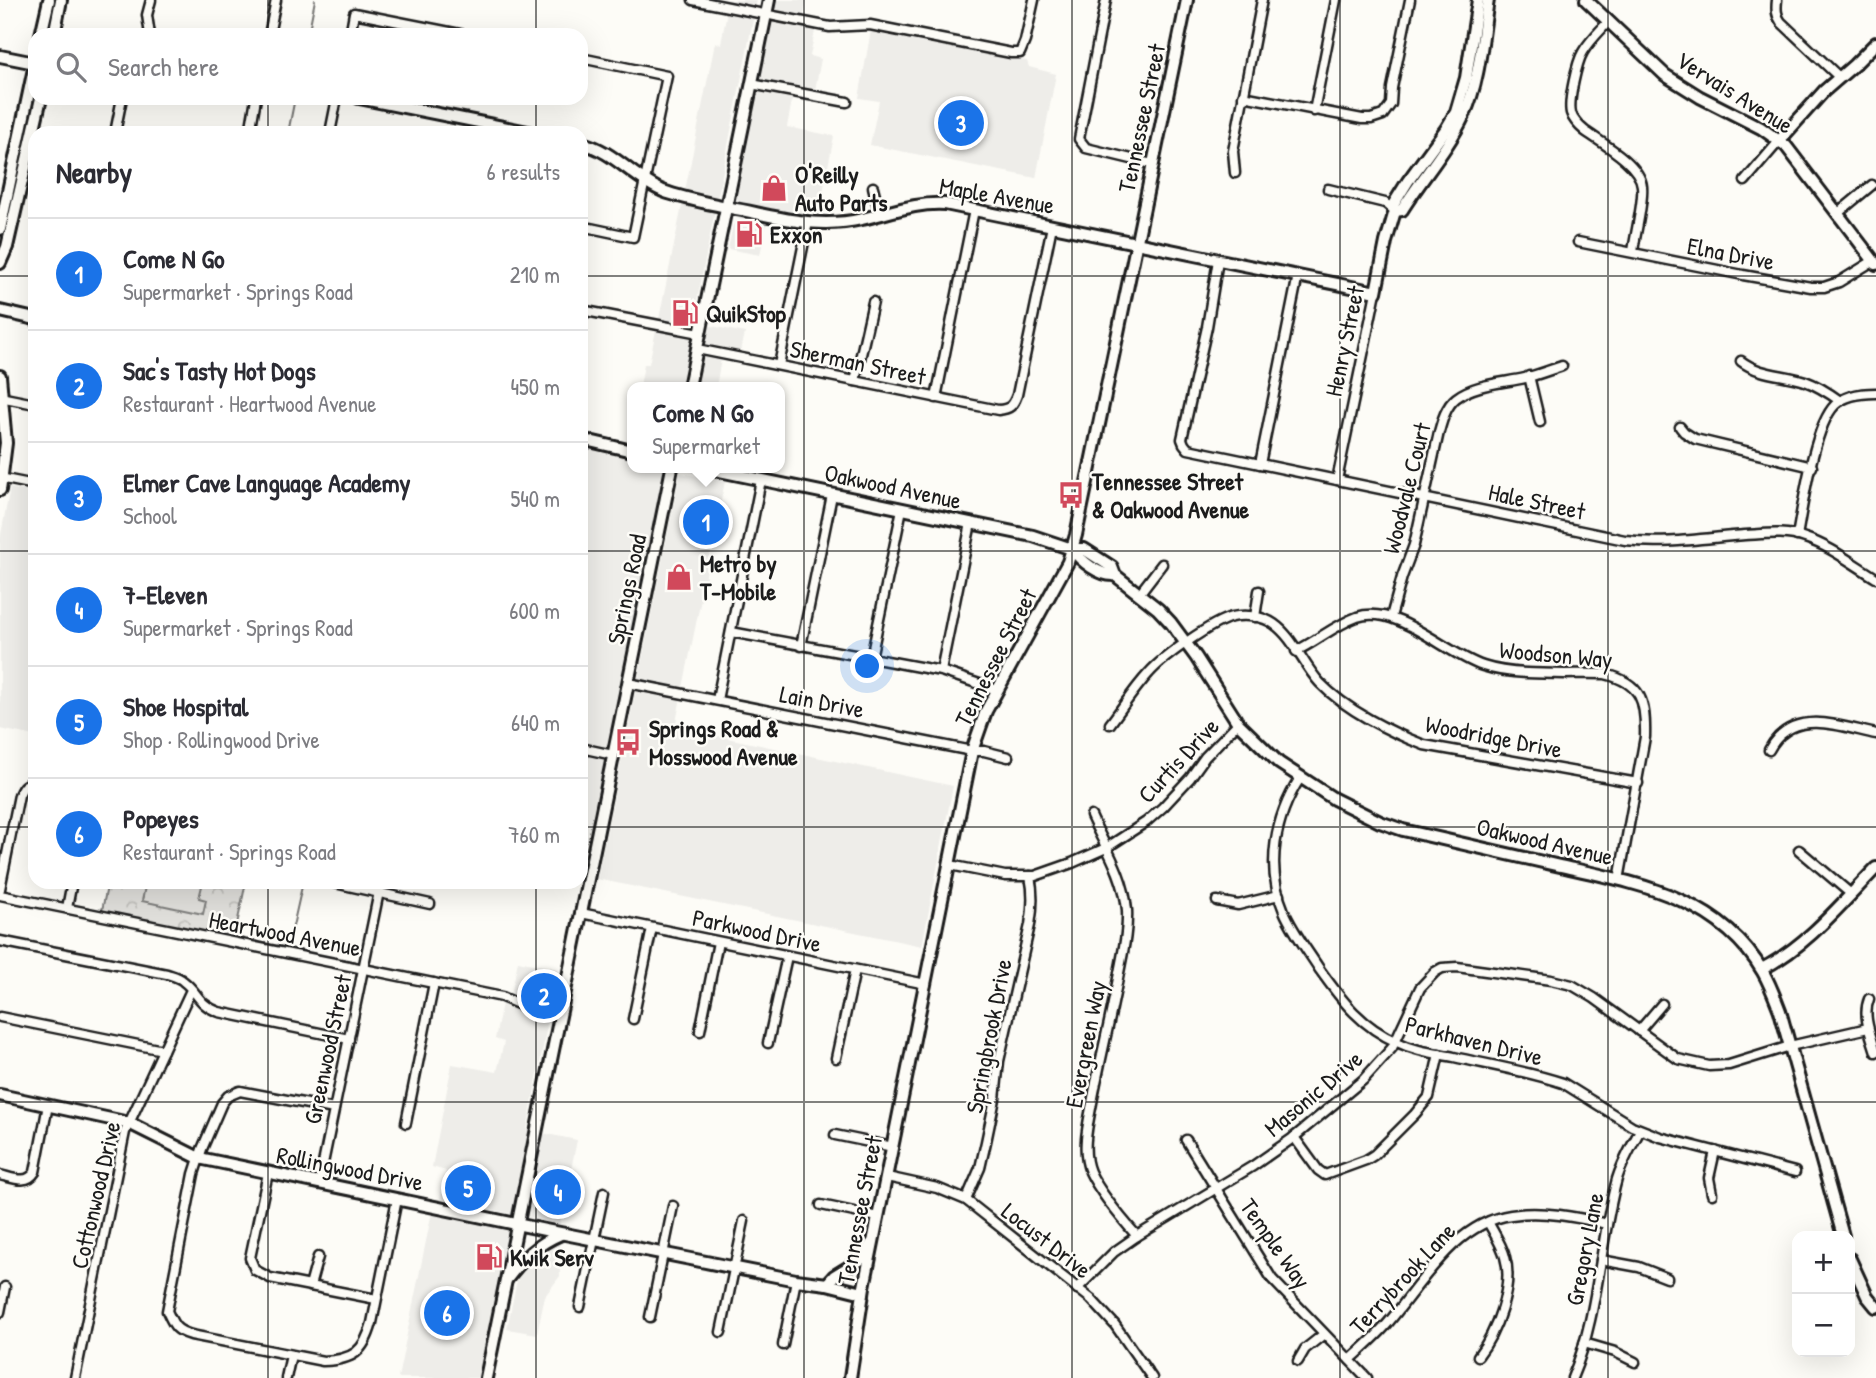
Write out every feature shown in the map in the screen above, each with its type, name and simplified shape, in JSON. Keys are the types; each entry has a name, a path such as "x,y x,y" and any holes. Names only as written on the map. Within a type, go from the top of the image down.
{"main road":[{"path":"43,28 49,0"},
{"path":"55,28 61,0"},
{"path":"690,382 769,0"},
{"name":"Tennessee Street","path":"850,1378 863,1293 972,751 986,711 1068,562 1084,498 1187,0"},
{"name":"Henry Street","path":"1376,292 1385,242 1395,211 1393,205 1456,112 1466,78 1478,0"},
{"name":"Henry Street","path":"1395,211 1402,210 1454,135 1464,116 1476,79 1488,0"},
{"name":"Vervais Avenue","path":"1587,0 1665,75 1780,141 1875,262"},
{"path":"1780,141 1811,104 1876,43"},
{"path":"0,56 28,62"},
{"path":"0,229 28,96"},
{"path":"35,126 39,105"},
{"path":"394,105 498,126"},
{"name":"Maple Avenue","path":"588,146 663,191 808,222 836,223 932,203 1376,292"},
{"path":"0,263 8,247 28,157"},
{"path":"0,311 28,317"},
{"path":"0,376 6,443 0,490"},
{"path":"588,441 627,450"},
{"name":"Springs Road","path":"588,854 613,755 671,473"},
{"name":"Oakwood Avenue","path":"728,473 1084,549 1112,567 1115,575 1158,609 1196,657 1238,723 1279,763 1334,799 1391,826 1619,880 1668,894 1711,916 1746,948 1762,970 1780,1011 1842,1231"},
{"path":"1762,970 1803,943 1876,868"},
{"name":"Springs Road","path":"486,1378 581,913 584,889"},
{"name":"Rollingwood Drive","path":"0,1095 130,1123 199,1158 863,1293"},
{"path":"506,1281 521,1260 534,1248 563,1234"},
{"path":"827,1284 834,1276 860,1260 874,1241"},
{"path":"1855,1270 1867,1296 1876,1307"}],"street":[{"path":"149,28 147,15 151,0"},
{"path":"270,28 276,0"},
{"path":"693,0 830,27 870,25 1011,53 1020,53 1034,0"},
{"path":"1106,0 1079,139 1086,148 1152,164"},
{"path":"1235,173 1233,150 1262,0"},
{"path":"1314,111 1336,0"},
{"path":"1243,96 1346,117 1371,119 1383,115 1391,105 1410,0"},
{"path":"1777,0 1778,17 1839,78"},
{"path":"351,28 354,13 430,28"},
{"path":"1609,21 1581,55 1572,94 1572,114 1584,131 1628,162 1639,175 1642,187 1633,252"},
{"path":"588,59 667,76 633,237 588,227"},
{"path":"751,84 847,102"},
{"path":"116,126 121,105"},
{"path":"251,126 255,105"},
{"path":"331,126 336,105"},
{"path":"1745,181 1780,141"},
{"path":"1837,214 1871,185"},
{"path":"873,187 880,215"},
{"path":"1328,189 1385,203 1395,211"},
{"path":"936,398 974,210"},
{"path":"779,365 808,222"},
{"name":"Sherman Street","path":"697,349 1007,410 1017,395 1052,226"},
{"name":"Elna Drive","path":"1578,242 1811,288 1839,282 1875,262"},
{"name":"Hale Street","path":"1218,260 1207,327 1182,439 1188,449 1625,540 1649,543 1768,534 1797,536 1807,538 1839,554 1876,578"},
{"path":"1260,464 1298,275"},
{"name":"Henry Street","path":"1337,480 1376,292"},
{"path":"855,381 873,302"},
{"path":"588,311 700,333"},
{"path":"1741,361 1749,367 1805,381 1824,389 1840,401"},
{"name":"Woodvale Court","path":"1391,617 1414,545 1439,432 1451,404 1471,390 1562,366"},
{"path":"1529,376 1540,422"},
{"path":"1797,536 1819,434 1827,416 1840,401 1865,393 1876,393"},
{"path":"1,397 28,403"},
{"path":"1680,426 1695,439 1812,467"},
{"path":"1,478 28,484"},
{"path":"717,700 761,480"},
{"path":"802,646 832,495"},
{"path":"871,658 902,509"},
{"path":"941,671 971,523"},
{"path":"1139,594 1162,564"},
{"path":"1110,724 1151,670 1185,643 1230,617 1255,617 1259,591"},
{"name":"Woodson Way","path":"1296,651 1344,622 1360,616 1391,617 1483,666 1510,672 1605,674 1629,683 1643,705 1646,719 1638,783 1619,880"},
{"name":"Woodridge Drive","path":"1255,617 1276,626 1318,681 1339,700 1394,732 1424,745 1638,783"},
{"path":"731,632 941,671 998,690"},
{"name":"Lain Drive","path":"628,683 1008,757"},
{"name":"Curtis Drive","path":"950,865 1005,876 1030,876 1053,871 1106,848 1146,822 1163,807 1238,723"},
{"path":"1769,750 1784,730 1794,725 1828,724 1876,734"},
{"path":"588,750 613,755"},
{"name":"Parkhaven Drive","path":"1300,778 1290,793 1277,832 1274,873 1279,895 1290,922 1327,980 1357,1017 1373,1030 1412,1049 1525,1072 1563,1083 1640,1130 1795,1172"},
{"path":"0,892 19,795 22,786 28,783"},
{"name":"Evergreen Way","path":"1091,816 1116,865 1122,883 1127,917 1125,943 1088,1126 1087,1161 1117,1213 1137,1236"},
{"path":"1799,850 1851,894"},
{"name":"Springbrook Drive","path":"966,1200 980,1168 995,1099 999,1061 1034,907 1030,876"},
{"path":"67,908 71,889"},
{"path":"361,889 430,904"},
{"name":"Greenwood Street","path":"319,1184 380,889"},
{"name":"Heartwood Avenue","path":"0,892 502,997 525,1007 560,1016"},
{"path":"1217,901 1238,905 1279,895"},
{"name":"Parkwood Drive","path":"581,913 926,984"},
{"path":"633,1018 652,928"},
{"path":"0,941 167,974 181,979 208,1008 219,1012 349,1038"},
{"path":"700,1031 718,942"},
{"path":"768,1044 787,956"},
{"name":"Masonic Drive","path":"1077,1289 1114,1252 1253,1166 1294,1137 1363,1080 1395,1042 1413,999 1427,979 1442,968 1458,967 1572,985 1678,1059 1709,1066 1729,1065 1790,1046 1868,1028"},
{"path":"836,1058 855,970"},
{"path":"406,1122 434,983"},
{"name":"Cottonwood Drive","path":"75,1378 125,1132 191,990"},
{"path":"1869,999 1866,1007 1868,1028 1876,1052"},
{"path":"1639,1031 1662,1004"},
{"path":"0,1017 163,1050"},
{"path":"1294,1137 1318,1170 1325,1175 1366,1160 1381,1148 1429,1097 1438,1054"},
{"path":"334,1109 240,1091 228,1096 222,1103 199,1158 167,1311 175,1327 191,1335 323,1361 340,1361 353,1355 368,1338 397,1199"},
{"path":"0,1175 26,1180 31,1178 35,1172 48,1105"},
{"name":"Gregory Lane","path":"1572,1378 1584,1343 1607,1224 1622,1166 1640,1130"},
{"path":"835,1135 893,1147"},
{"name":"Temple Way","path":"1186,1140 1272,1279 1367,1378"},
{"path":"1712,1194 1709,1178 1715,1151"},
{"path":"268,1173 250,1258 251,1265 260,1274 270,1278 376,1300"},
{"name":"Locust Drive","path":"887,1177 937,1188 966,1200 1104,1311 1152,1378"},
{"path":"580,1307 604,1192"},
{"path":"821,1205 878,1217"},
{"path":"650,1317 673,1206"},
{"name":"Terrybrook Lane","path":"1350,1360 1386,1326 1444,1254 1488,1222 1524,1214 1565,1216 1607,1224"},
{"path":"720,1332 744,1221"},
{"path":"1478,1356 1495,1326 1508,1282 1506,1258 1488,1222"},
{"path":"310,1286 318,1257"},
{"path":"1601,1260 1639,1267 1667,1278"},
{"path":"783,1345 796,1280"},
{"path":"0,1312 5,1287"},
{"path":"1298,1361 1305,1349 1324,1334"},
{"path":"1584,1343 1615,1352 1635,1362"},
{"path":"286,1378 291,1355"}],"shaded area":[{"path":"729,0 757,0 692,326 659,319 715,43 721,44"},
{"path":"777,0 807,0 802,28 815,31 810,56 821,59 815,90 761,79"},
{"path":"871,30 1027,61 1029,67 1056,74 1036,178 870,145 879,101 859,98"},
{"path":"759,88 793,95 787,127 834,136 819,213 794,213 736,201"},
{"path":"742,217 767,222 760,255 728,249 733,225"},
{"path":"712,326 745,333 741,351 721,359 717,382 641,382 644,364 649,364 656,330 688,337"},
{"path":"588,448 627,457 627,473 665,473 588,838"},
{"path":"680,473 725,481 675,727 953,786 922,946 597,879"},
{"path":"10,488 28,492 28,735 0,729 0,539"},
{"path":"518,961 558,969 527,1130 577,1140 560,1224 440,1199 446,1171 432,1167 452,1064 497,1072 504,1042 495,1039 502,1003 509,1004"},
{"path":"433,1207 517,1224 486,1378 398,1378"},
{"path":"559,1242 560,1276 545,1296 537,1334 507,1329 521,1270 536,1253"}],"green space":[{"path":"107,889 245,889 233,943 101,915"},
{"path":"145,889 201,889 199,898 206,900 203,914 142,901"}],"waterway":[{"path":"309,28 315,0"},
{"path":"289,126 294,105"},
{"path":"289,944 301,889"}],"place":[{"name":"Elmer Cave Language Academy","path":"961,123"},
{"name":"O'Reilly Auto Parts","path":"774,188"},
{"name":"Exxon","path":"749,234"},
{"name":"QuikStop","path":"685,313"},
{"name":"Tennessee Street & Oakwood Avenue","path":"1071,495"},
{"name":"Come N Go","path":"706,522"},
{"name":"Metro by T-Mobile","path":"679,577"},
{"name":"Springs Road & Mosswood Avenue","path":"628,742"},
{"name":"Sac's Tasty Hot Dogs","path":"544,996"},
{"name":"Shoe Hospital","path":"468,1188"},
{"name":"7-Eleven","path":"558,1192"},
{"name":"Kwik Serv","path":"489,1257"},
{"name":"Popeyes","path":"447,1313"}]}
